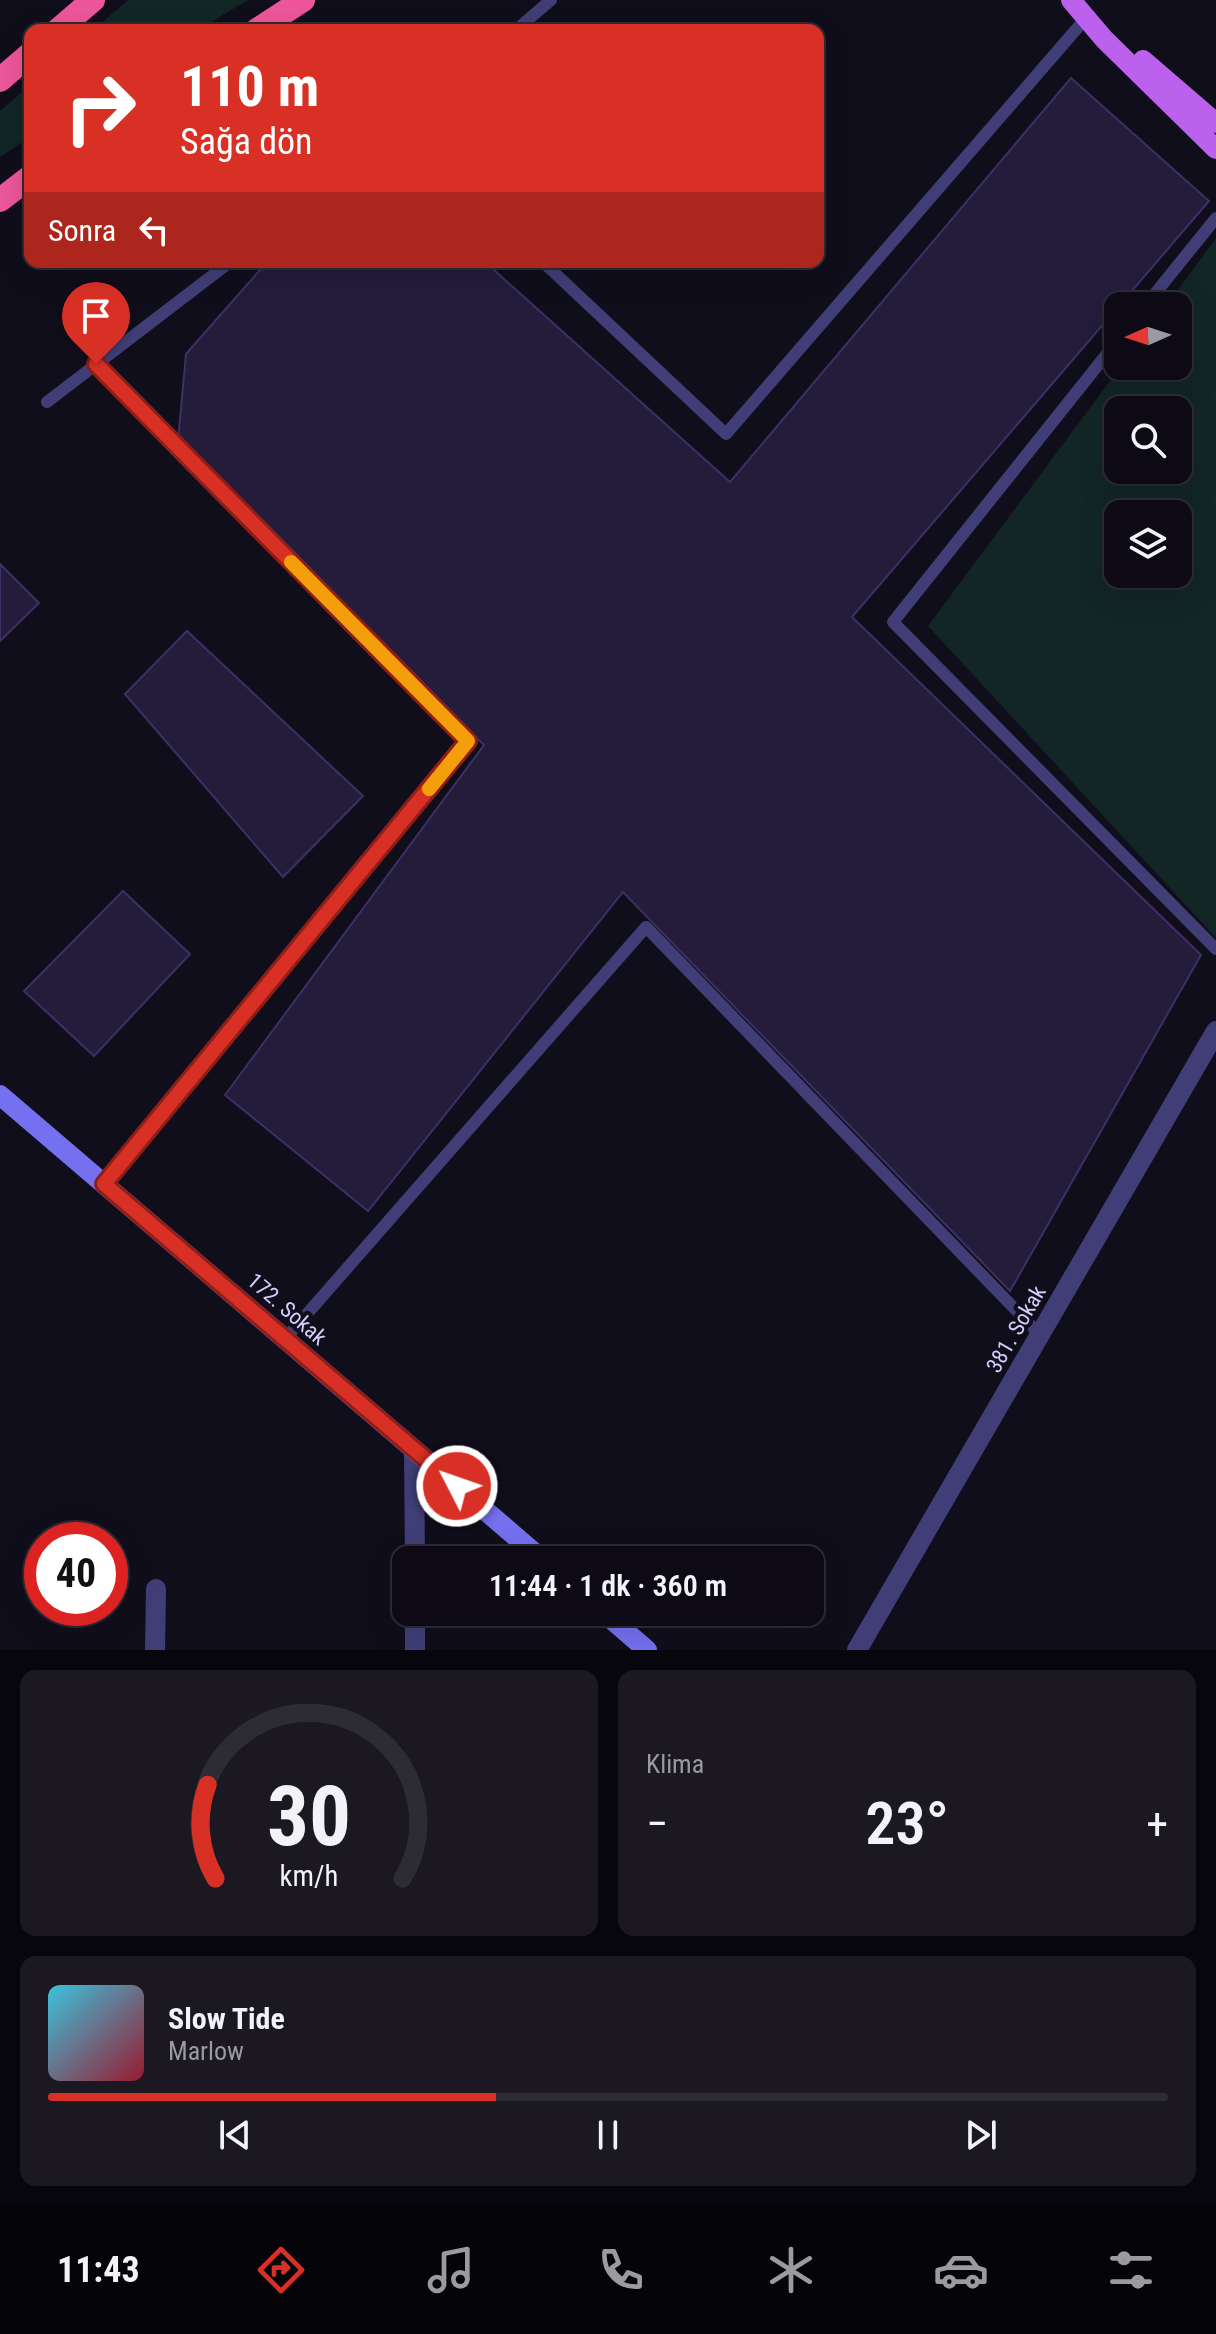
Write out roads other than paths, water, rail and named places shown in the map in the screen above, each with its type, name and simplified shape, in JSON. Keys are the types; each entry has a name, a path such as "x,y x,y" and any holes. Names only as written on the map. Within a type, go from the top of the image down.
{"highway":[{"path":"266,24 303,0"},
{"path":"64,24 87,2"},
{"path":"0,80 24,59"},
{"path":"0,199 24,182"}],"main road":[{"path":"1071,0 1104,39 1216,149"},
{"path":"1104,39 1140,57 1216,123"}],"street":[{"name":"381. Sokak","path":"857,1650 1216,1031"},
{"name":"172. Sokak","path":"0,1095 527,1546"},
{"path":"414,1450 415,1546"},
{"path":"155,1650 156,1589"},
{"path":"415,1626 415,1650"},
{"path":"619,1626 647,1650"}],"lane":[{"path":"523,24 551,0"},
{"path":"549,268 726,434 1086,18"},
{"path":"1156,292 1216,218"},
{"path":"47,402 222,268"},
{"path":"1104,358 893,622 1216,949"},
{"path":"96,364 468,741 104,1184"},
{"path":"285,1339 646,927 1040,1335"}]}
